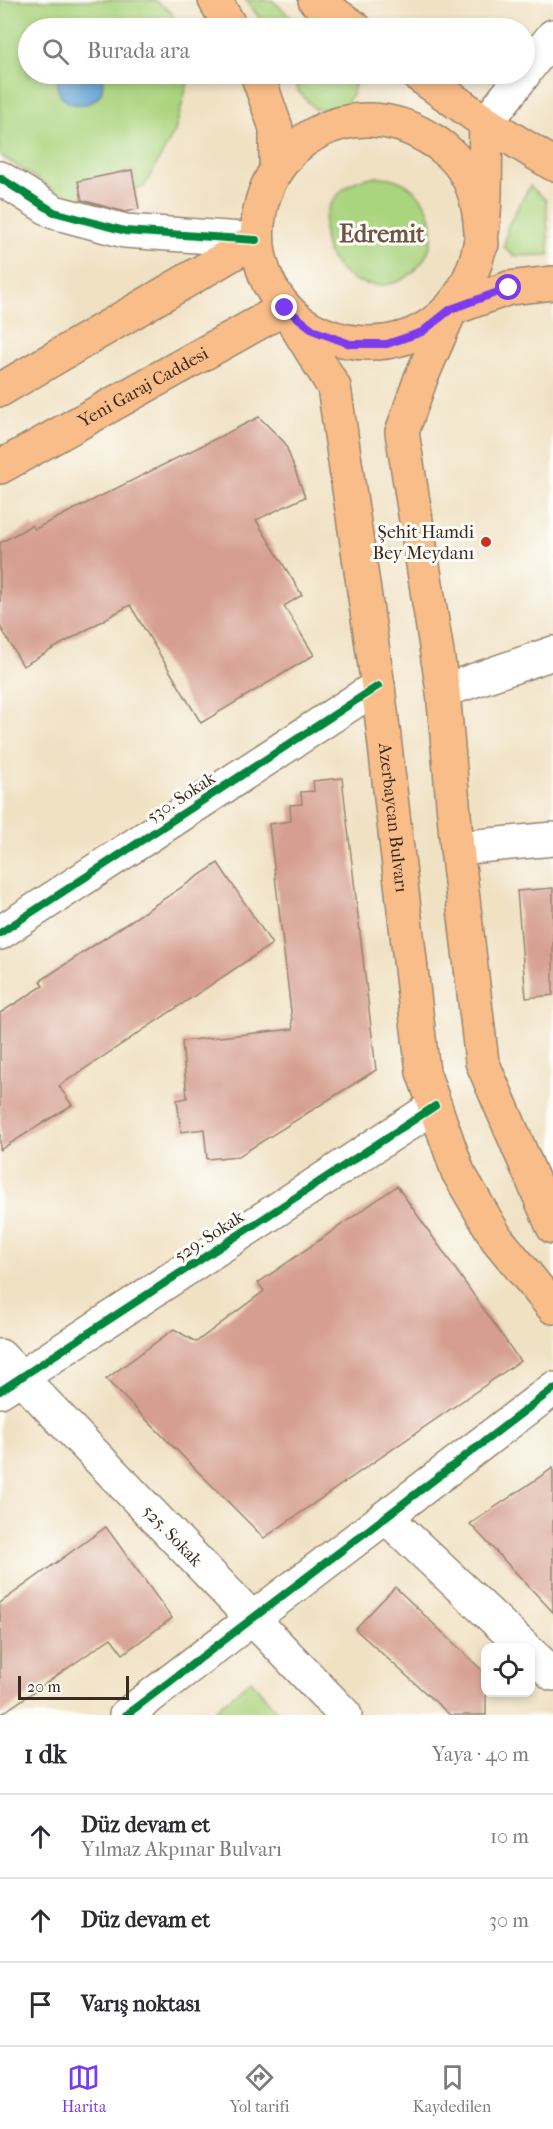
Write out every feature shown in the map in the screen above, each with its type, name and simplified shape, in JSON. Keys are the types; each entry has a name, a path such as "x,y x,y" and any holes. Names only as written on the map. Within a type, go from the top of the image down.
{"main road":[{"path":"215,0 225,18"},
{"path":"315,0 341,18"},
{"path":"261,84 276,128 276,168"},
{"path":"431,84 486,123 553,164"},
{"path":"0,390 256,240 260,202 276,168 302,141 336,124 374,119 486,123"},
{"path":"374,119 410,126 441,145 466,173 480,207 482,244"},
{"path":"486,123 482,244 472,279 451,309 421,378 402,432 443,691 457,848 482,1062 553,1227"},
{"name":"Azerbaycan Bulvarı","path":"256,240 265,276 334,387 378,686 423,1072 458,1172 497,1239 553,1307"},
{"path":"285,308 315,331 350,344 387,344 422,332 451,309 509,288 553,283"},
{"name":"Yeni Garaj Caddesi","path":"0,467 285,308"}],"street":[{"path":"535,59 553,36"},
{"path":"486,123 516,84"},
{"path":"0,178 54,212 125,231 256,240"},
{"path":"443,691 553,652"},
{"name":"530. Sokak","path":"0,933 378,686"},
{"path":"457,848 553,839"},
{"name":"529. Sokak","path":"7,1375 435,1106"},
{"name":"525. Sokak","path":"7,1375 345,1715"},
{"path":"126,1715 553,1389"},
{"path":"386,1516 521,1643"},
{"path":"535,1657 553,1674"}],"green space":[{"path":"0,0 155,0 171,12 174,18 18,18 18,84 187,84 175,131 144,187 82,208 0,155"},
{"path":"246,0 272,0 292,18 260,18"},
{"path":"295,84 355,85 349,100 337,109 315,109 299,92"},
{"path":"378,177 399,181 416,193 428,210 432,231 428,252 416,269 399,281 378,285 357,281 340,269 328,252 324,231 328,210 340,193 357,181"},
{"path":"530,186 546,200 549,255 514,256 504,247 508,225"},
{"path":"251,1680 280,1715 209,1715"}],"water":[{"path":"58,84 102,84 102,87 98,97 90,103 80,105 70,103 62,97"}],"building":[{"path":"132,170 139,209 125,212 82,200 78,181"},
{"path":"259,417 285,443 305,497 256,520 302,595 284,606 314,655 201,723 130,605 23,666 0,626 0,543 32,525 35,529"},
{"path":"342,778 376,1070 239,1156 207,1159 204,1129 181,1132 177,1100 187,1098 182,1041 293,1029 269,824 291,821 290,805 302,804 301,792 314,791 313,781"},
{"path":"218,863 272,944 59,1086 72,1105 0,1150 0,1013 43,986 40,981"},
{"path":"553,888 553,995 526,998 517,891"},
{"path":"397,1186 520,1361 264,1538 106,1379 174,1329 196,1342 264,1291 258,1283"},
{"path":"553,1468 553,1612 470,1524"},
{"path":"106,1527 172,1618 123,1654 111,1638 0,1715 0,1603"},
{"path":"395,1587 481,1669 481,1697 486,1697 486,1715 450,1715 355,1629"}],"cycle path":[{"path":"0,178 54,212 125,231 256,240"},
{"path":"0,933 378,686"},
{"path":"0,1391 435,1106"},
{"path":"126,1715 553,1389"}],"place":[{"name":"Şehit Hamdi Bey Meydanı","path":"486,542"}],"district":[{"name":"Edremit","path":"382,234"}],"route":[{"path":"285,308 315,331 350,344 387,344 422,332 451,309 509,288"}]}
